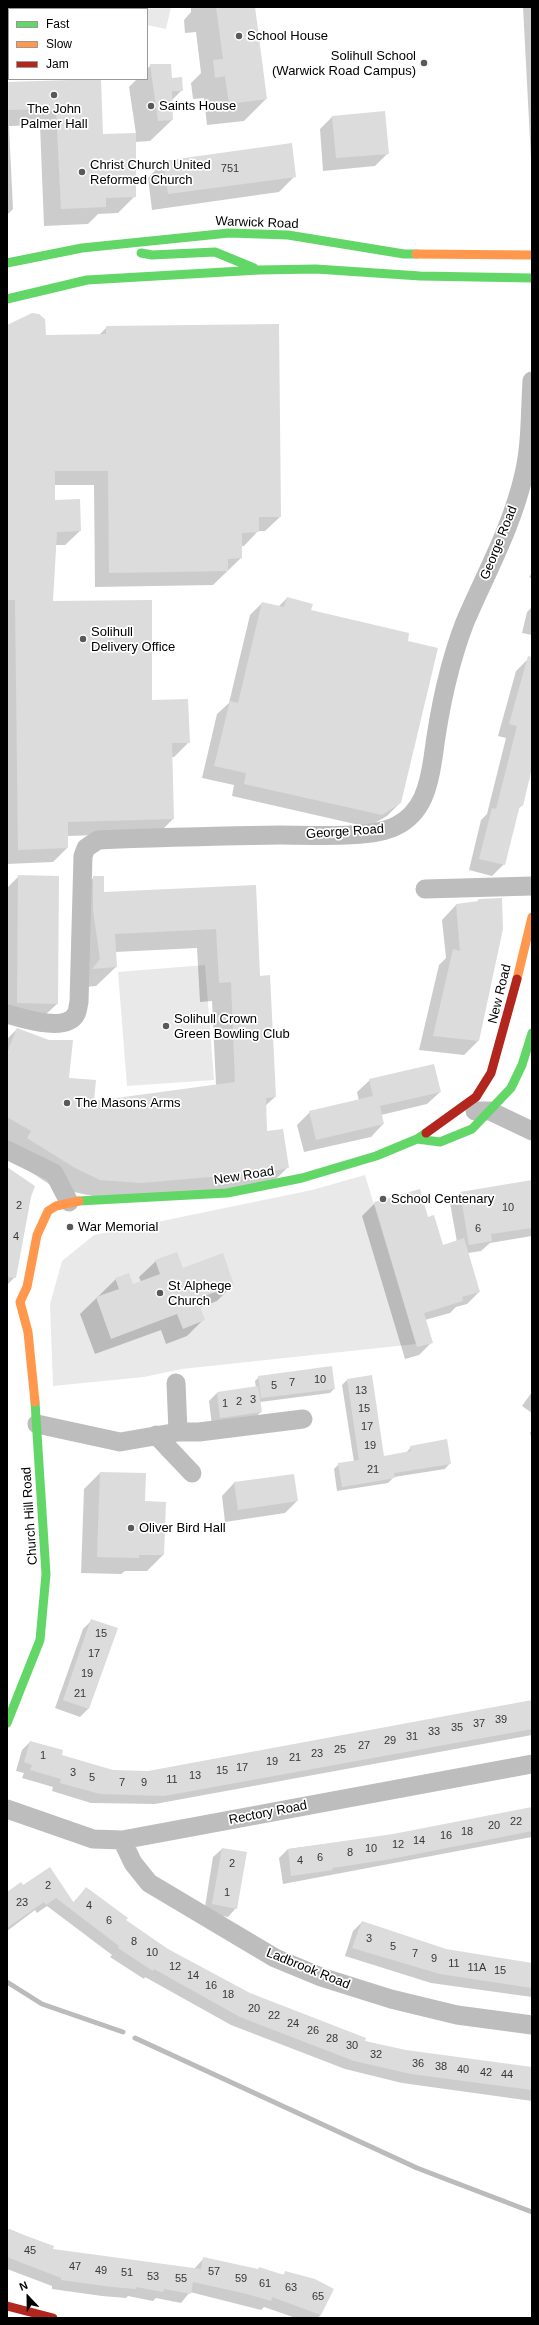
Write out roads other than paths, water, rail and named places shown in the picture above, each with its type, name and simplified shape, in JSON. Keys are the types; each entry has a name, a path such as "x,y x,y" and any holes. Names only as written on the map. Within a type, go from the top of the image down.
{"street":[{"name":"Warwick Road","path":"7,263 83,253 107,246 229,233 288,235 404,254 532,255"},
{"path":"107,246 152,255 215,252 259,270"},
{"path":"7,298 51,287 86,276 316,269 420,276 532,278"},
{"path":"36,283 51,287"},
{"name":"George Road","path":"7,1014 37,1022 61,1023 72,1019 76,1014 79,1002 83,856 86,848 98,840 338,834 387,831 399,825 413,814 424,800 431,771 439,715 451,662 465,622 505,536 525,472 530,434 532,382"},
{"path":"425,889 532,886"},
{"name":"New Road","path":"69,1202 227,1194 302,1178 376,1156 417,1139 476,1097 491,1073 499,1049 531,929 532,917"},
{"name":"New Road","path":"417,1139 440,1142 472,1129 511,1088 522,1065 532,1033"},
{"path":"453,1113 490,1111 532,1131"},
{"path":"7,1150 54,1173 69,1202 56,1206 48,1212 37,1235 27,1287 14,1302"},
{"name":"Church Hill Road","path":"7,1723 40,1640 46,1574 37,1424 28,1332 14,1302"},
{"path":"176,1383 178,1432"},
{"path":"37,1424 120,1442 178,1432 198,1432 303,1419"},
{"path":"156,1435 192,1473"},
{"name":"Rectory Road","path":"7,1809 93,1838 122,1840 532,1764"},
{"name":"Ladbrook Road","path":"122,1840 133,1863 149,1883 275,1958 322,1977 391,1999 457,2015 532,2026"},
{"path":"7,2306 53,2318"}],"waterway":[{"path":"7,1982 42,2004 123,2032"},
{"path":"135,2038 417,2168 532,2212"}],"place":[{"name":"School House","path":"239,36"},
{"name":"Solihull School (Warwick Road Campus)","path":"424,63"},
{"name":"The John Palmer Hall","path":"54,95"},
{"name":"Saints House","path":"151,106"},
{"name":"Christ Church United Reformed Church","path":"82,172"},
{"name":"Solihull Delivery Office","path":"83,639"},
{"name":"Solihull Crown Green Bowling Club","path":"166,1026"},
{"name":"The Masons Arms","path":"67,1103"},
{"name":"School Centenary","path":"383,1199"},
{"name":"War Memorial","path":"70,1227"},
{"name":"St Alphege Church","path":"160,1293"},
{"name":"Oliver Bird Hall","path":"131,1528"}]}
